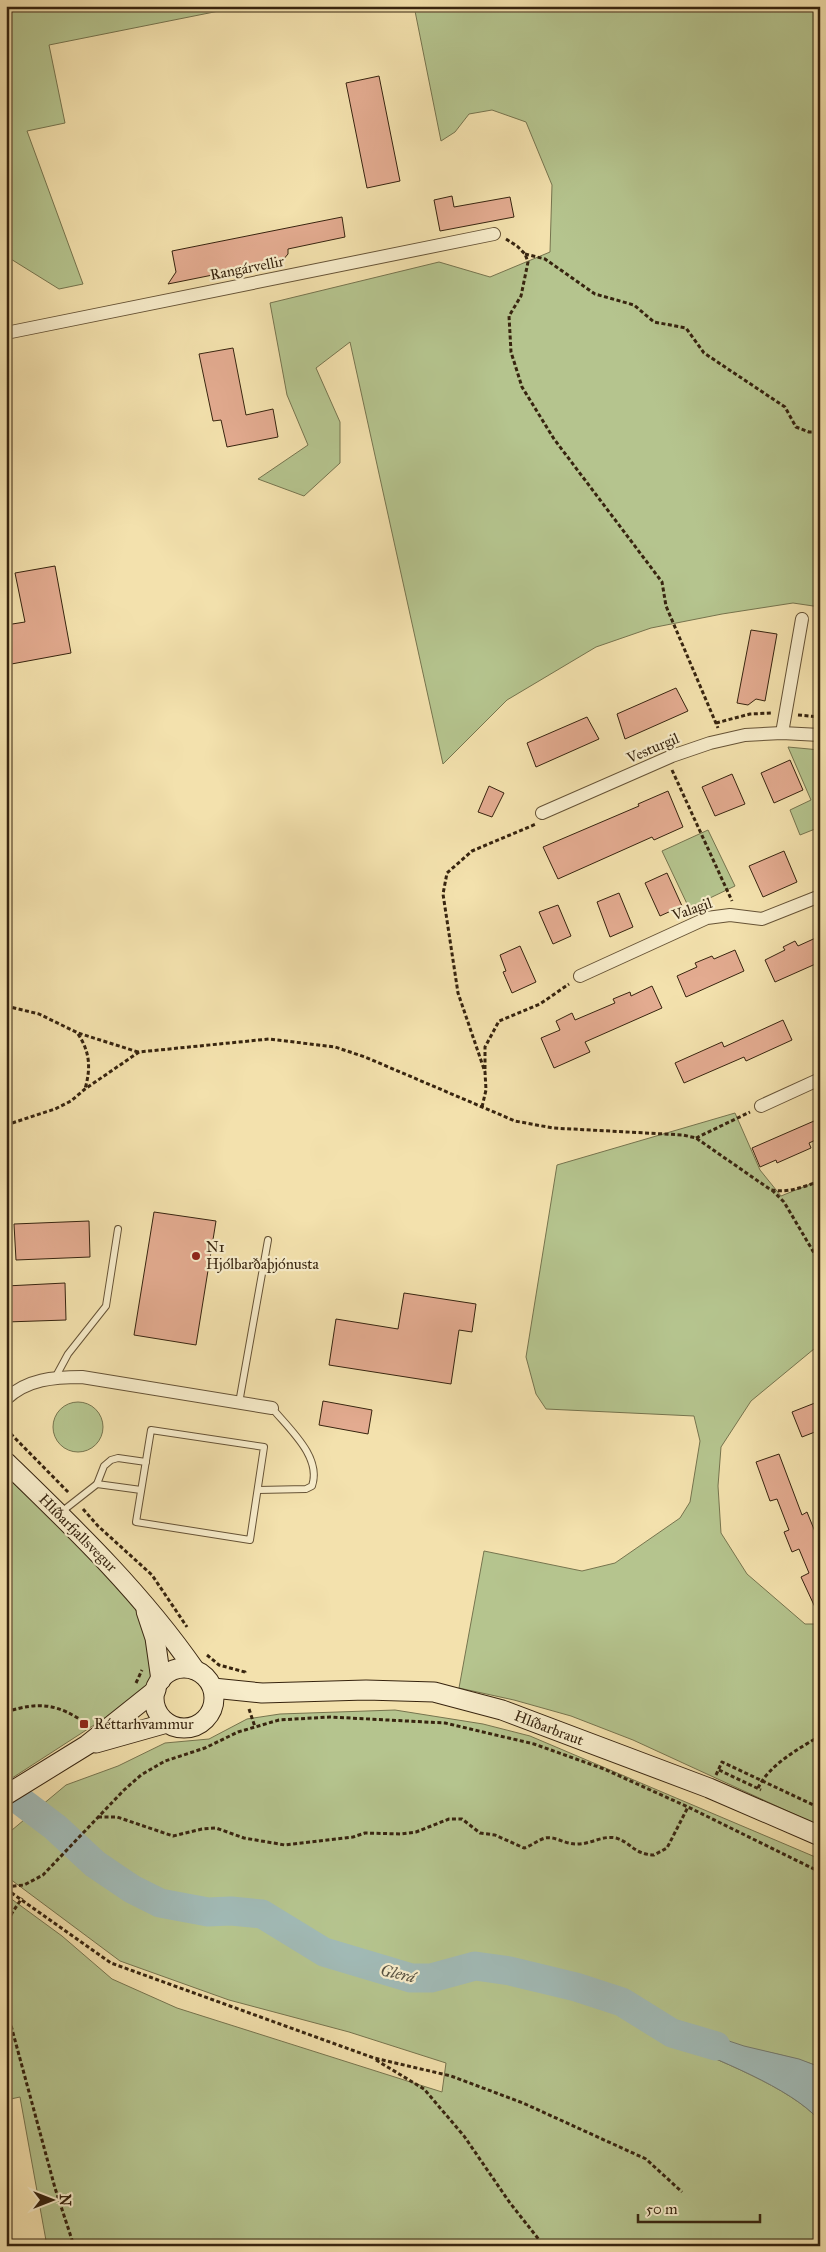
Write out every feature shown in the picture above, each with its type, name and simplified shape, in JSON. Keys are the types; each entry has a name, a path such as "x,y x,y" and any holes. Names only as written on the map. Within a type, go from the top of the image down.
{"main road":[{"name":"Hlíðarfjallsvegur","path":"6,1462 105,1559 145,1608 168,1631 194,1670"},
{"name":"Hlíðarfjallsvegur","path":"145,1608 158,1653 158,1684"},
{"name":"Hlíðarbraut","path":"6,1795 43,1770 87,1745 176,1669 194,1670"},
{"path":"194,1670 202,1674 212,1688 214,1702 212,1709"},
{"path":"158,1684 156,1708 168,1723"},
{"name":"Hlíðarbraut","path":"212,1688 262,1693 366,1690 434,1692 520,1716 709,1788 820,1836"},
{"name":"Hlíðarbraut","path":"87,1745 168,1723 175,1727 193,1727 201,1723 212,1709 262,1693"}],"street":[{"name":"Rangárvellir","path":"6,333 494,234"},
{"path":"782,733 802,619"},
{"name":"Vesturgil","path":"542,813 667,758 723,740 782,733 820,735"},
{"name":"Valagil","path":"580,976 695,923 719,916 762,919 820,896"},
{"path":"761,1106 820,1079"},
{"path":"6,1399 15,1390 29,1383 55,1378 82,1376 272,1408"}],"lane":[{"path":"55,1378 68,1354 106,1306 118,1228"},
{"path":"239,1403 268,1240"},
{"path":"258,1490 306,1490 312,1486 315,1478 315,1470 308,1454 272,1408"},
{"path":"151,1430 264,1447 258,1490 250,1540 136,1522 151,1430"},
{"path":"59,1514 97,1484 104,1466 111,1460 118,1458 146,1462"},
{"path":"97,1484 141,1490"}],"path":[{"path":"494,234 509,240 525,254 545,259 595,294 634,305 654,322 686,328 704,353 785,407 796,427 809,432 820,432"},
{"path":"525,254 528,262 525,282 521,296 509,316 511,352 522,387 554,439 662,582 666,606 723,740"},
{"path":"716,723 750,714 820,717"},
{"path":"667,758 738,916"},
{"path":"485,1072 458,994 445,917 443,894 447,873 472,851 536,824 542,813"},
{"path":"482,1107 486,1090 486,1047 498,1021 540,1004 580,976"},
{"path":"6,1006 39,1014 78,1033 139,1052 269,1039 299,1041 365,1057 515,1121 553,1128 683,1135 696,1138 771,1190 784,1202 820,1264"},
{"path":"78,1033 87,1048 88,1077 85,1089"},
{"path":"6,1125 55,1109 71,1101 85,1089 139,1052"},
{"path":"696,1138 761,1106"},
{"path":"771,1190 783,1192 820,1181"},
{"path":"6,1429 98,1526 152,1575 188,1628"},
{"path":"133,1687 148,1661 158,1653"},
{"path":"6,1712 33,1705 57,1706 89,1726 96,1720"},
{"path":"6,1888 24,1885 43,1875 141,1774 165,1761 205,1748 238,1732 279,1720 330,1717 444,1723 534,1744 604,1769 698,1811 820,1872"},
{"path":"758,1788 761,1780 793,1753 820,1736"},
{"path":"718,1770 722,1762 820,1808"},
{"path":"698,1811 700,1805"},
{"path":"98,1817 117,1817 173,1836 202,1829 216,1828 244,1838 285,1845 364,1834 416,1832 449,1819 462,1819 480,1833 495,1835 524,1848 544,1838 555,1839 565,1844 580,1844 606,1837 617,1838 635,1851 654,1855 667,1848 688,1807"},
{"path":"6,1888 111,1962 374,2058 451,2076 523,2103 646,2159 682,2192"},
{"path":"6,1927 12,1913 22,1898"},
{"path":"6,2007 55,2188 74,2246"},
{"path":"374,2058 424,2089 464,2136 510,2202 544,2246"}],"green space":[{"path":"6,6 244,6 49,45 65,123 27,131 83,284 59,289 6,256"},
{"path":"414,6 820,6 820,607 793,603 722,614 651,628 596,647 507,700 443,764 350,342 316,368 340,422 340,463 304,496 258,479 308,445 287,395 270,303 439,262 490,277 550,252 552,185 526,122 492,110 469,114 455,132 441,141"},
{"path":"788,747 820,750 820,827 800,835 790,810 811,800"},
{"path":"708,830 735,886 689,908 662,851"},
{"path":"735,1113 760,1170 781,1196 818,1181 820,1184 820,1344 751,1401 721,1447 718,1486 721,1533 747,1574 805,1624 820,1624 820,1826 633,1740 571,1716 514,1700 459,1688 484,1551 582,1571 615,1563 680,1518 690,1502 700,1441 694,1416 546,1409 536,1394 526,1357 557,1165"},
{"path":"78,1402 87,1404 98,1413 103,1427 101,1436 92,1447 78,1452 69,1450 58,1441 53,1427 55,1418 64,1407"},
{"path":"6,1476 117,1582 140,1614 151,1657 151,1682 128,1703 6,1782"},
{"path":"395,1710 483,1724 530,1736 820,1859 820,2067 766,2052 672,2040 772,2085 807,2109 820,2121 820,2246 47,2246 20,2097 6,2100 6,1895 62,1936 112,1979 177,2008 442,2092 446,2063 349,2032 229,2000 120,1961 6,1876 6,1835 66,1785 118,1766 165,1743 209,1739 247,1719 280,1714"}],"water":[{"path":"690,2028 744,2046 799,2059 820,2067 820,2121 791,2097 772,2085 672,2040"}],"building":[{"path":"379,76 400,181 367,188 346,83"},
{"path":"452,196 454,207 510,197 514,217 440,231 434,200"},
{"path":"342,217 345,237 288,249 288,254 282,261 168,284 176,272 172,251"},
{"path":"233,348 246,415 273,409 278,437 227,447 221,420 213,421 199,354"},
{"path":"55,566 71,653 6,665 6,625 25,622 15,573"},
{"path":"751,630 777,634 765,701 756,699 748,705 737,703"},
{"path":"676,688 688,711 625,739 617,714"},
{"path":"587,717 599,739 536,767 527,743"},
{"path":"790,760 803,790 774,803 761,773"},
{"path":"732,774 745,804 715,816 702,787"},
{"path":"489,786 504,793 492,817 478,812"},
{"path":"668,791 683,827 654,840 652,837 558,879 543,847 639,806 638,804"},
{"path":"784,851 797,882 763,897 749,866"},
{"path":"667,873 682,906 660,916 645,883"},
{"path":"619,893 633,927 610,937 597,902"},
{"path":"558,905 571,936 553,944 539,912"},
{"path":"820,936 820,962 775,982 765,960 785,950 783,947 795,941 798,946"},
{"path":"520,946 536,982 512,993 503,972 506,971 500,955"},
{"path":"735,950 744,971 686,997 677,976 697,967 695,963 712,956 714,959"},
{"path":"652,986 662,1008 585,1042 590,1052 554,1068 541,1038 560,1030 556,1021 572,1013 575,1020 615,1003 613,999 630,992 631,996"},
{"path":"783,1020 792,1040 746,1061 744,1057 684,1083 675,1063 722,1042 724,1047"},
{"path":"814,1121 820,1138 809,1143 811,1148 777,1163 776,1160 760,1167 752,1148"},
{"path":"154,1212 216,1221 196,1345 134,1335"},
{"path":"89,1221 90,1257 16,1260 14,1224"},
{"path":"65,1283 66,1320 6,1322 6,1286"},
{"path":"404,1293 476,1304 472,1332 459,1330 451,1384 329,1365 336,1319 398,1329"},
{"path":"323,1401 372,1410 368,1434 319,1425"},
{"path":"820,1401 820,1430 802,1437 792,1412"},
{"path":"779,1454 802,1515 807,1512 820,1544 820,1618 801,1577 809,1573 799,1549 792,1552 784,1532 789,1530 777,1499 770,1501 756,1462"}],"waterway":[{"name":"Glerá","path":"6,1790 55,1827 95,1864 132,1889 160,1903 208,1912 231,1911 262,1914 324,1952 411,1978 431,1978 475,1966 510,1971 576,1987 622,2002 672,2033 716,2046"}],"place":[{"name":"N1 Hjólbarðaþjónusta","path":"196,1256"},
{"name":"Réttarhvammur","path":"84,1724"}]}
